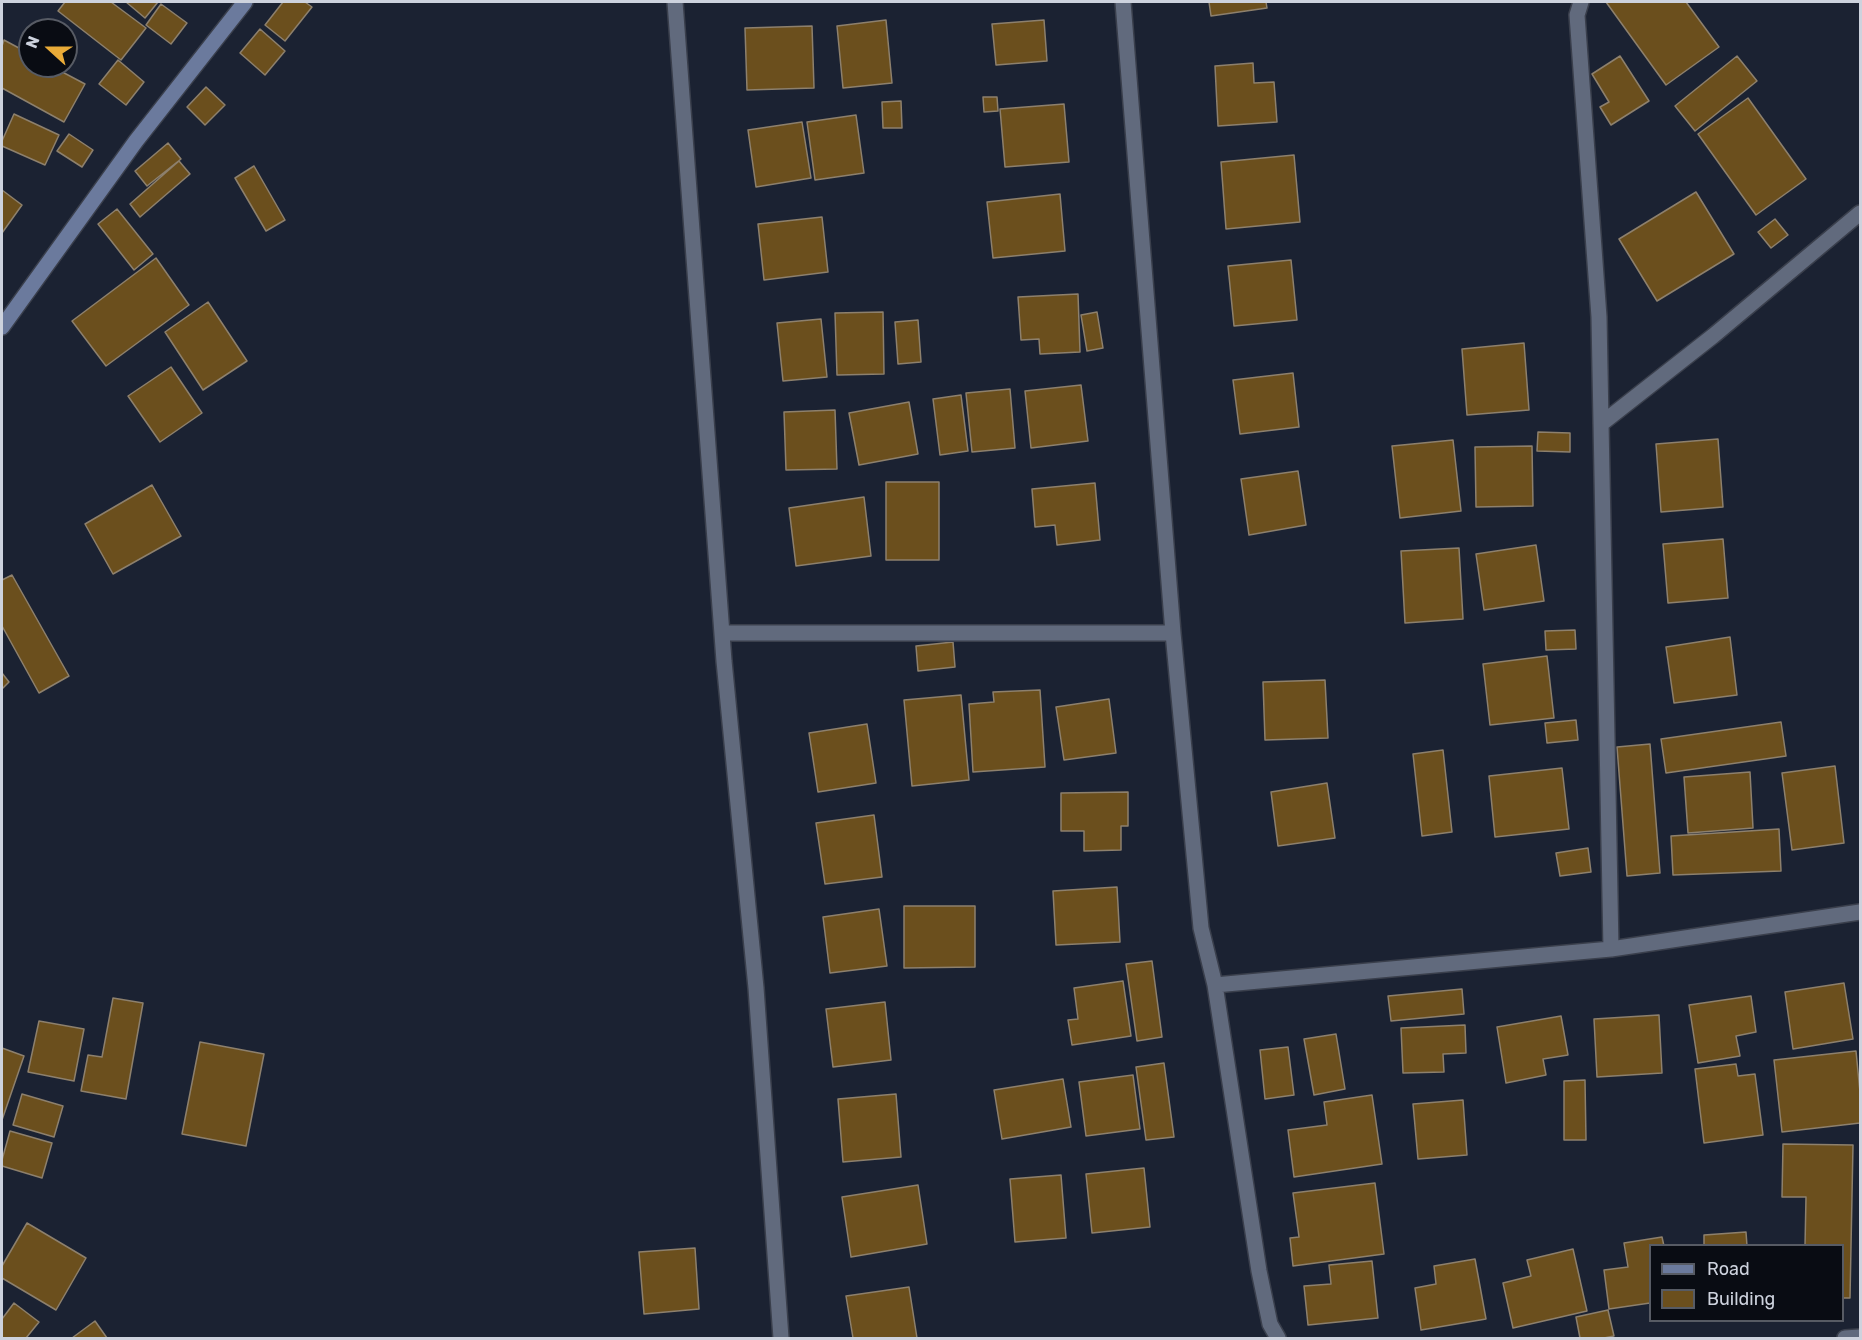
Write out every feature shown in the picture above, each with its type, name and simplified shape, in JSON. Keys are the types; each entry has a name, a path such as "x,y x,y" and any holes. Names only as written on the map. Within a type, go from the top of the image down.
{"street":[{"path":"2,327 136,141 244,2"},
{"path":"675,2 722,633 756,988 781,1338"},
{"path":"1123,2 1173,633 1201,928 1215,985 1259,1271 1270,1324 1278,1338"},
{"path":"1581,2 1577,15 1599,317 1611,948"},
{"path":"1601,424 1713,336 1860,213"},
{"path":"722,633 1173,633"},
{"path":"1215,985 1611,948 1860,912"},
{"path":"1845,1338 1860,1337"}],"building":[{"path":"65,2 111,2 146,28 121,60 78,27 78,18 67,18 58,11"},
{"path":"126,2 158,2 145,18"},
{"path":"283,2 305,2 312,7 285,41 265,25"},
{"path":"1209,2 1266,2 1267,8 1211,16"},
{"path":"1606,2 1686,2 1719,47 1666,85"},
{"path":"161,4 187,23 171,44 146,25"},
{"path":"886,20 892,83 843,88 837,26"},
{"path":"1044,20 1047,61 996,65 992,24"},
{"path":"812,26 814,88 747,90 745,28"},
{"path":"260,29 285,51 265,75 240,53"},
{"path":"4,40 18,48 18,78 74,78 85,84 64,122 2,88"},
{"path":"1620,56 1649,101 1611,125 1600,107 1609,102 1592,74"},
{"path":"1737,56 1757,81 1695,131 1675,106"},
{"path":"118,60 144,82 126,105 99,84"},
{"path":"1253,63 1254,83 1274,82 1277,122 1218,126 1215,66"},
{"path":"206,87 225,105 205,125 187,107"},
{"path":"983,97 997,97 998,111 984,112"},
{"path":"1748,98 1806,179 1756,215 1698,134"},
{"path":"901,101 902,128 883,128 882,102"},
{"path":"1064,104 1069,162 1005,167 1000,109"},
{"path":"14,114 59,135 45,165 2,146"},
{"path":"856,115 864,173 815,180 807,122"},
{"path":"802,122 811,178 756,187 748,130"},
{"path":"69,134 93,150 82,167 57,151"},
{"path":"168,143 181,159 147,186 135,171"},
{"path":"1294,155 1300,222 1226,229 1221,162"},
{"path":"179,161 190,174 140,217 130,204"},
{"path":"254,166 285,220 266,231 235,178"},
{"path":"2,190 22,205 2,233"},
{"path":"1696,192 1734,254 1657,301 1619,239"},
{"path":"1060,194 1065,251 993,258 987,202"},
{"path":"117,209 153,254 134,270 98,224"},
{"path":"822,217 828,272 764,280 758,224"},
{"path":"1775,219 1788,235 1771,248 1758,232"},
{"path":"156,258 189,305 106,366 72,321"},
{"path":"1291,260 1297,320 1234,326 1228,266"},
{"path":"1078,294 1080,352 1040,354 1039,339 1021,340 1018,297"},
{"path":"208,302 247,361 203,390 165,332"},
{"path":"883,312 884,374 837,375 835,313"},
{"path":"1097,312 1103,348 1087,351 1081,315"},
{"path":"821,319 827,377 783,381 777,323"},
{"path":"918,320 921,362 898,364 895,322"},
{"path":"1524,343 1529,410 1467,415 1462,349"},
{"path":"171,367 202,413 160,442 128,396"},
{"path":"1293,373 1299,427 1240,434 1233,380"},
{"path":"1081,385 1088,441 1031,448 1025,391"},
{"path":"1010,389 1015,448 972,452 966,393"},
{"path":"961,395 968,451 940,455 933,399"},
{"path":"909,402 918,454 859,465 849,413"},
{"path":"835,410 837,469 786,470 784,412"},
{"path":"1538,432 1570,433 1570,452 1537,451"},
{"path":"1718,439 1723,507 1661,512 1656,444"},
{"path":"1453,440 1461,511 1400,518 1392,446"},
{"path":"1532,446 1533,506 1476,507 1475,447"},
{"path":"1298,471 1306,525 1249,535 1241,479"},
{"path":"886,482 939,482 939,560 886,560"},
{"path":"1095,483 1100,540 1057,545 1055,525 1035,527 1032,489"},
{"path":"152,485 181,536 113,574 85,524"},
{"path":"864,497 871,556 796,566 789,508"},
{"path":"1723,539 1728,598 1668,603 1663,544"},
{"path":"1536,545 1544,601 1484,610 1476,554"},
{"path":"1459,548 1463,619 1405,623 1401,551"},
{"path":"12,575 69,676 39,693 2,626 2,580"},
{"path":"1575,630 1576,649 1546,650 1545,631"},
{"path":"1730,637 1737,695 1674,703 1666,647"},
{"path":"953,642 955,667 918,671 916,646"},
{"path":"1547,656 1554,718 1490,725 1483,664"},
{"path":"2,673 9,682 2,689"},
{"path":"1325,680 1328,738 1265,740 1263,682"},
{"path":"1040,690 1045,767 973,772 969,704 994,702 993,692"},
{"path":"961,695 969,780 912,786 904,700"},
{"path":"1109,699 1116,753 1064,760 1056,707"},
{"path":"1576,720 1578,740 1547,743 1545,723"},
{"path":"1781,722 1786,756 1666,773 1661,739"},
{"path":"867,724 876,783 818,792 809,733"},
{"path":"1650,744 1660,873 1627,876 1617,747"},
{"path":"1443,750 1452,832 1422,836 1413,754"},
{"path":"1835,766 1844,843 1792,850 1782,773"},
{"path":"1562,768 1569,829 1495,837 1489,776"},
{"path":"1750,772 1753,828 1688,833 1684,777"},
{"path":"1327,783 1335,838 1278,846 1271,792"},
{"path":"1128,792 1128,826 1121,826 1121,850 1084,851 1084,831 1061,831 1061,793"},
{"path":"874,815 882,877 825,884 816,823"},
{"path":"1779,829 1781,871 1673,875 1671,836"},
{"path":"1588,848 1591,872 1560,876 1556,853"},
{"path":"1117,887 1120,942 1056,945 1053,891"},
{"path":"904,906 975,906 975,967 904,968"},
{"path":"879,909 887,966 830,973 823,917"},
{"path":"1152,961 1162,1037 1137,1041 1126,964"},
{"path":"1123,981 1131,1036 1072,1045 1068,1020 1078,1019 1074,988"},
{"path":"1844,983 1853,1039 1793,1049 1785,992"},
{"path":"1462,989 1464,1014 1391,1021 1388,996"},
{"path":"1751,996 1756,1032 1736,1036 1740,1056 1698,1063 1689,1005"},
{"path":"113,998 143,1003 126,1099 81,1091 88,1055 102,1057"},
{"path":"885,1002 891,1060 833,1067 826,1009"},
{"path":"1659,1015 1662,1073 1597,1077 1594,1019"},
{"path":"1561,1016 1568,1055 1543,1059 1546,1075 1506,1083 1497,1027"},
{"path":"39,1021 84,1029 74,1081 28,1072"},
{"path":"1465,1025 1466,1053 1443,1054 1444,1072 1403,1073 1401,1028"},
{"path":"1336,1034 1345,1089 1314,1095 1304,1039"},
{"path":"200,1042 264,1054 246,1146 182,1134"},
{"path":"1288,1047 1294,1095 1265,1099 1260,1050"},
{"path":"2,1048 24,1056 2,1120"},
{"path":"1856,1051 1860,1123 1782,1132 1774,1060"},
{"path":"1164,1063 1174,1137 1146,1140 1136,1067"},
{"path":"1736,1064 1738,1076 1755,1074 1763,1135 1704,1143 1695,1069"},
{"path":"1133,1075 1140,1129 1086,1136 1079,1082"},
{"path":"1063,1079 1071,1127 1002,1139 994,1090"},
{"path":"1585,1080 1586,1140 1564,1140 1564,1081"},
{"path":"22,1094 63,1106 54,1137 13,1125"},
{"path":"896,1094 901,1157 843,1162 838,1099"},
{"path":"1372,1095 1382,1164 1294,1177 1288,1130 1327,1125 1324,1102"},
{"path":"1463,1100 1467,1155 1418,1159 1413,1104"},
{"path":"10,1131 52,1143 42,1178 2,1166"},
{"path":"1783,1144 1853,1145 1850,1298 1844,1298 1844,1244 1805,1244 1806,1197 1782,1197"},
{"path":"1144,1168 1150,1227 1092,1233 1086,1174"},
{"path":"1061,1175 1066,1238 1015,1242 1010,1179"},
{"path":"1375,1183 1384,1254 1293,1266 1290,1238 1299,1237 1293,1193"},
{"path":"918,1185 927,1244 851,1257 842,1197"},
{"path":"27,1223 86,1258 56,1310 2,1278 2,1266"},
{"path":"1746,1232 1747,1244 1704,1244 1704,1235"},
{"path":"1662,1237 1664,1244 1649,1244 1649,1303 1609,1309 1604,1270 1628,1267 1624,1243"},
{"path":"695,1248 699,1309 644,1314 639,1252"},
{"path":"1573,1249 1587,1311 1513,1328 1503,1283 1531,1276 1527,1260"},
{"path":"1475,1259 1486,1319 1421,1330 1415,1288 1436,1284 1434,1266"},
{"path":"1372,1261 1378,1318 1308,1325 1304,1286 1331,1284 1329,1265"},
{"path":"909,1287 917,1338 853,1338 846,1296"},
{"path":"14,1303 39,1322 26,1338 2,1338 2,1319"},
{"path":"1608,1310 1614,1336 1580,1338 1576,1317"},
{"path":"95,1321 107,1338 72,1338"}]}
